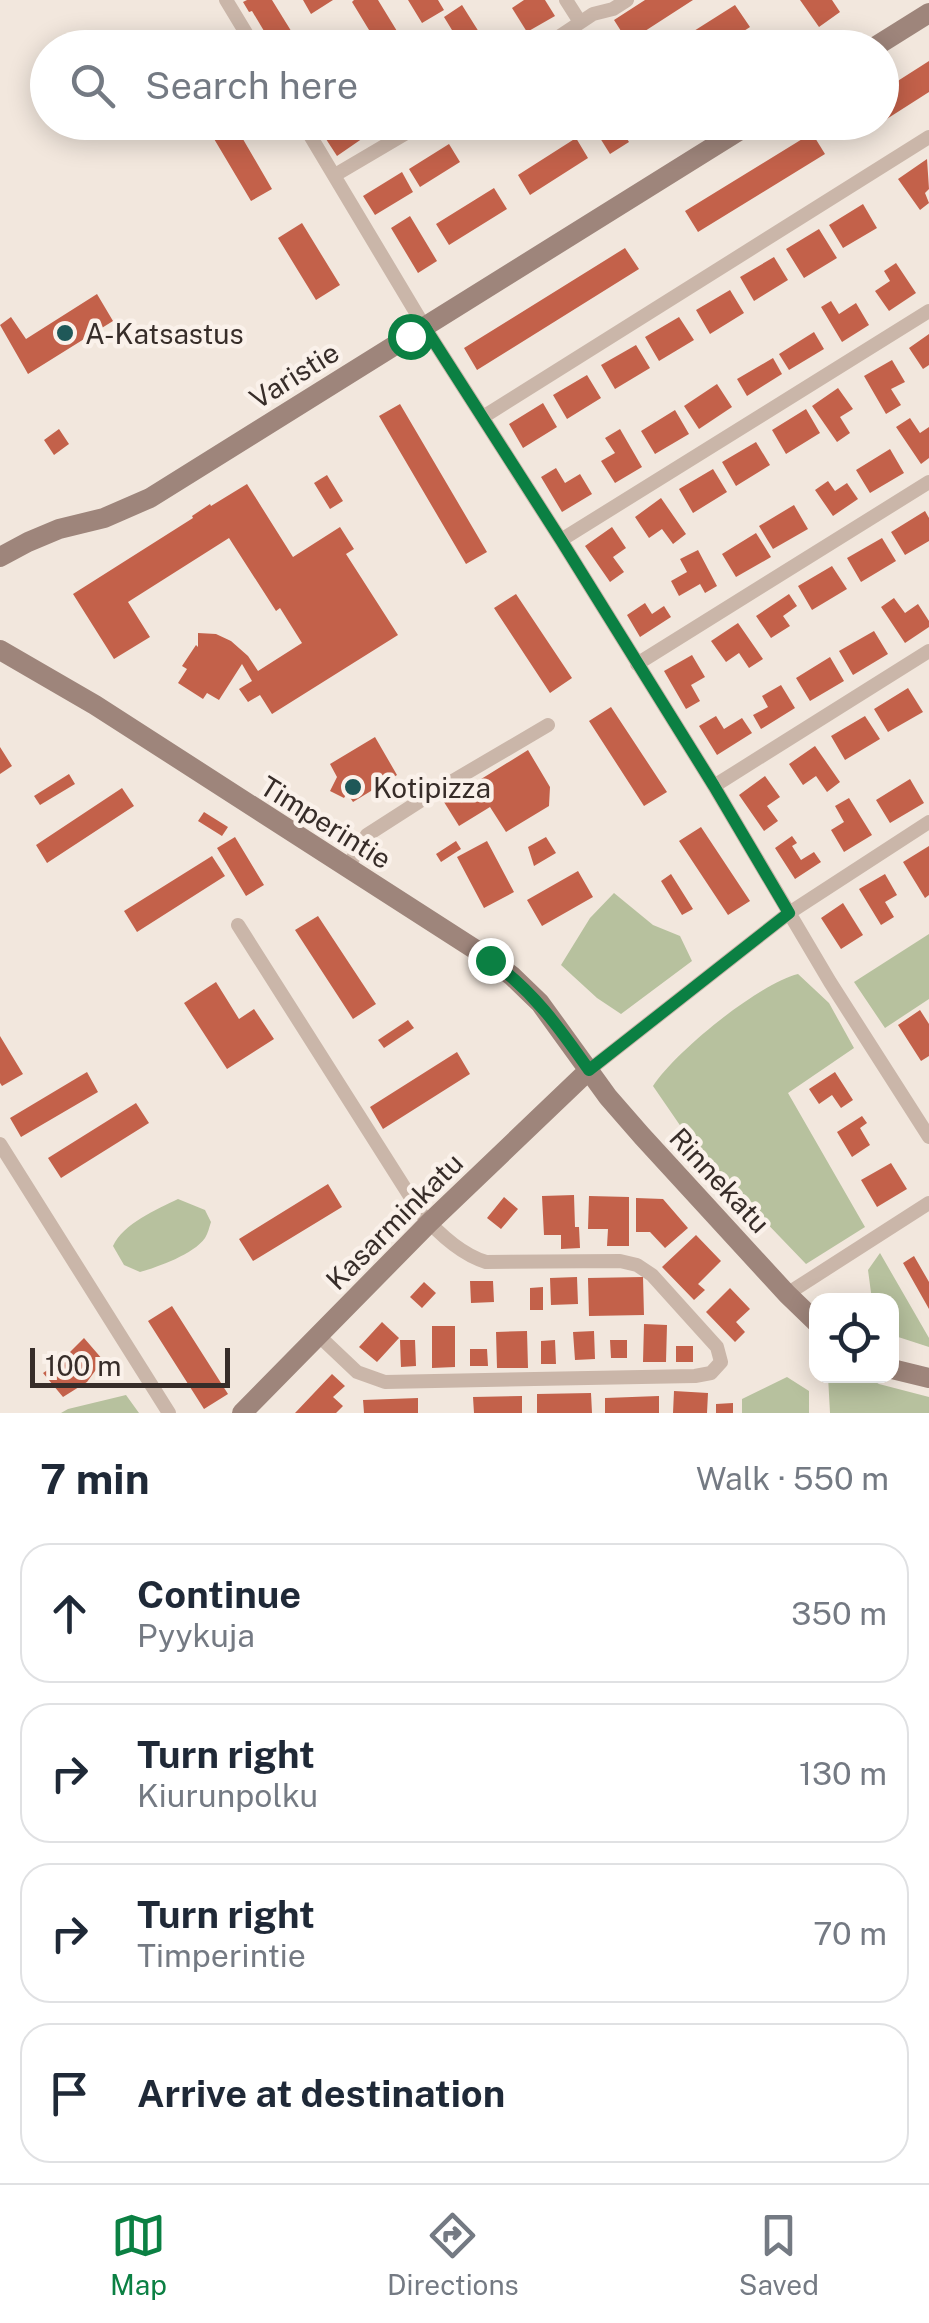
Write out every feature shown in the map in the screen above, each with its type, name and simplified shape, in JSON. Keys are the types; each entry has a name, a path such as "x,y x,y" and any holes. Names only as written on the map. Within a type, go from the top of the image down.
{"street":[{"path":"226,0 244,30"},
{"path":"566,0 580,22"},
{"path":"568,30 593,14 627,0"},
{"path":"899,32 929,13"},
{"path":"483,417 929,137"},
{"path":"313,140 424,326 561,540 929,1137"},
{"path":"335,176 395,140"},
{"name":"Varistie","path":"2,559 59,529 104,518 150,498 724,140"},
{"path":"561,540 929,311"},
{"path":"637,664 929,482"},
{"name":"Timperintie","path":"2,649 95,705 512,976 540,1003 589,1070"},
{"path":"714,786 929,652"},
{"path":"347,868 367,834 548,725"},
{"path":"589,1070 789,913 929,822"},
{"path":"238,925 429,1223 469,1257 486,1262 620,1261 637,1265 652,1275 717,1347 721,1362 711,1373 695,1376 385,1382 357,1372 320,1336"},
{"name":"Kasarminkatu","path":"242,1413 429,1223 589,1070"},
{"name":"Rinnekatu","path":"589,1070 642,1136 809,1315"},
{"path":"0,1144 169,1413"},
{"path":"788,1294 929,1203"},
{"path":"899,1370 929,1378"}],"green space":[{"path":"614,893 653,925 680,936 692,961 621,1014 561,965 590,918"},
{"path":"929,934 929,999 885,1028 854,982"},
{"path":"798,974 829,1003 854,1048 788,1093 865,1227 806,1264 699,1153 653,1086 679,1056 719,1021 762,991"},
{"path":"178,1199 205,1210 211,1222 205,1238 184,1254 148,1270 140,1272 124,1265 113,1246 118,1238 141,1218"},
{"path":"880,1253 929,1338 929,1347 899,1337 899,1293 871,1293 868,1270"},
{"path":"787,1377 809,1391 809,1413 742,1413 742,1399"},
{"path":"828,1383 877,1383 929,1397 929,1413 830,1413"},
{"path":"126,1395 139,1413 61,1413 68,1409"}],"building":[{"path":"272,0 291,30 263,30 243,2"},
{"path":"303,0 333,0 311,14"},
{"path":"378,0 396,30 369,30 352,2"},
{"path":"408,0 438,0 444,10 422,23"},
{"path":"524,0 545,0 555,16 526,30 512,8"},
{"path":"645,0 693,0 647,30 620,30 614,20"},
{"path":"800,0 832,0 840,12 819,27"},
{"path":"462,5 478,30 452,30 444,17"},
{"path":"735,5 750,27 745,30 695,30"},
{"path":"929,61 929,92 899,111 899,80"},
{"path":"215,140 243,140 272,189 251,201"},
{"path":"327,140 360,140 337,156"},
{"path":"573,140 577,140 588,158 530,195 518,175"},
{"path":"601,140 628,140 629,142 610,154"},
{"path":"801,140 816,140 825,154 698,232 685,211"},
{"path":"449,144 460,162 420,187 409,169"},
{"path":"927,159 929,189 925,193 929,203 920,210 898,179"},
{"path":"402,172 413,192 375,215 363,196"},
{"path":"494,188 507,209 449,245 436,224"},
{"path":"863,204 877,228 843,248 829,225"},
{"path":"410,216 437,261 418,273 391,228"},
{"path":"302,223 340,285 316,300 278,238"},
{"path":"819,229 837,258 804,278 786,249"},
{"path":"625,248 639,269 477,370 464,348"},
{"path":"774,257 788,280 754,301 740,277"},
{"path":"896,263 916,293 889,311 875,291 890,281 884,271"},
{"path":"730,290 744,313 710,334 696,310"},
{"name":"A-Katsastus","path":"97,294 113,321 28,374 0,325 11,317 26,339"},
{"path":"831,301 839,314 856,303 869,325 842,342 821,307"},
{"path":"679,317 694,340 659,361 645,337"},
{"path":"814,332 824,349 789,370 779,354"},
{"path":"929,334 929,365 923,369 909,348"},
{"path":"636,345 650,368 615,389 601,365"},
{"path":"773,358 782,374 747,396 737,379"},
{"path":"892,360 905,382 891,389 901,405 886,414 864,376"},
{"path":"587,375 601,398 567,419 553,395"},
{"path":"717,384 732,407 699,429 684,406"},
{"path":"838,388 853,409 840,417 850,433 837,442 812,406"},
{"path":"543,403 557,427 523,448 509,424"},
{"path":"400,404 487,552 466,564 379,416"},
{"path":"806,409 820,433 786,454 772,430"},
{"path":"675,410 689,434 655,454 641,431"},
{"path":"910,418 920,433 929,427 929,458 921,464 896,427"},
{"path":"59,429 69,444 54,455 44,440"},
{"path":"620,429 642,467 615,483 601,461 615,453 605,438"},
{"path":"756,442 770,465 736,486 722,462"},
{"path":"890,449 904,473 870,493 856,470"},
{"path":"556,468 565,483 580,474 592,494 562,512 541,477"},
{"path":"713,469 727,492 693,513 679,489"},
{"path":"327,475 343,501 330,509 314,483"},
{"path":"828,481 835,491 847,483 858,499 833,516 815,490"},
{"path":"247,484 293,557 340,527 354,549 346,554 398,635 272,714 260,695 248,702 239,689 252,681 242,664 219,700 207,693 203,699 178,683 187,669 182,666 198,647 198,633 216,634 231,641 258,671 302,643 280,608 276,611 229,538 128,602 150,637 114,659 73,594"},
{"path":"661,498 686,534 673,544 662,529 649,538 635,517"},
{"path":"794,505 808,529 773,549 759,526"},
{"path":"925,511 929,518 929,541 905,555 891,532"},
{"path":"612,527 626,548 613,557 624,572 610,582 585,546"},
{"path":"756,533 771,557 736,577 722,554"},
{"path":"882,538 896,561 861,582 847,558"},
{"path":"698,550 717,586 705,593 700,584 679,596 671,581 687,572 680,559"},
{"path":"832,566 847,589 812,610 798,586"},
{"path":"516,594 572,678 550,693 494,608"},
{"path":"789,594 797,606 783,616 790,626 771,638 756,616"},
{"path":"894,598 905,613 918,604 929,621 929,627 905,643 881,607"},
{"path":"645,603 652,614 664,606 671,617 640,637 627,615"},
{"path":"738,623 763,659 749,668 739,653 726,662 711,641"},
{"path":"874,631 888,654 853,675 839,651"},
{"path":"692,655 705,677 691,685 700,701 686,709 664,671"},
{"path":"830,657 844,681 810,701 796,678"},
{"path":"781,685 795,708 761,729 753,715 768,707 762,696"},
{"path":"908,688 923,712 888,732 874,709"},
{"path":"611,707 667,792 644,806 589,721"},
{"path":"716,716 724,729 742,718 752,733 717,755 699,726"},
{"path":"865,716 880,739 845,760 831,736"},
{"path":"375,737 397,775 353,802 347,793 344,798 330,791 337,777 330,764"},
{"path":"815,746 840,782 827,792 816,776 803,785 789,764"},
{"path":"0,747 12,766 0,774"},
{"path":"528,750 550,787 549,806 506,832 490,807 459,826 444,802"},
{"path":"69,774 75,784 40,805 34,796"},
{"path":"765,776 780,797 767,806 778,821 764,831 739,795"},
{"path":"910,779 924,803 890,823 876,800"},
{"path":"122,788 134,806 47,863 36,845"},
{"path":"849,798 872,835 844,852 831,830 844,822 835,806"},
{"path":"204,812 228,827 222,836 198,821"},
{"path":"701,827 750,901 728,915 679,841"},
{"path":"792,836 797,843 792,846 801,860 814,852 821,862 795,879 775,848"},
{"path":"235,837 264,885 246,896 217,848"},
{"path":"546,837 556,853 534,866 528,847"},
{"path":"456,841 461,849 441,862 436,854"},
{"path":"487,841 514,892 484,908 457,857"},
{"path":"929,846 929,895 925,898 903,862"},
{"path":"212,856 225,876 137,932 124,911"},
{"path":"578,871 593,897 542,926 527,900"},
{"path":"671,874 693,909 682,915 661,881"},
{"path":"885,874 897,895 885,902 894,917 881,925 859,889"},
{"path":"843,903 863,935 841,949 821,918"},
{"path":"318,916 376,1004 353,1019 295,930"},
{"path":"216,982 239,1019 254,1009 274,1039 227,1069 184,1003"},
{"path":"920,1010 929,1024 929,1056 921,1061 898,1025"},
{"path":"408,1020 414,1028 384,1048 378,1040"},
{"path":"0,1036 23,1074 2,1086 0,1083"},
{"path":"457,1052 470,1074 383,1129 370,1107"},
{"path":"87,1072 98,1092 21,1137 10,1118"},
{"path":"835,1072 853,1100 841,1108 832,1095 819,1104 809,1089"},
{"path":"136,1103 149,1123 61,1178 48,1158"},
{"path":"862,1116 867,1123 860,1128 870,1145 852,1157 837,1132"},
{"path":"891,1163 907,1189 877,1207 861,1180"},
{"path":"328,1184 342,1207 253,1261 239,1239"},
{"path":"574,1195 580,1248 561,1249 561,1235 544,1235 542,1196"},
{"path":"589,1196 629,1197 629,1246 607,1246 608,1229 588,1229"},
{"path":"504,1197 518,1209 501,1229 487,1218"},
{"path":"636,1198 663,1199 688,1228 665,1248 650,1232 636,1232"},
{"path":"696,1235 721,1261 698,1284 705,1290 694,1300 662,1267"},
{"path":"914,1256 929,1282 929,1309 903,1263"},
{"path":"577,1277 578,1304 551,1305 550,1278"},
{"path":"643,1277 644,1315 589,1316 588,1278"},
{"path":"470,1281 493,1281 494,1302 471,1303"},
{"path":"424,1282 436,1293 422,1308 410,1297"},
{"path":"543,1287 543,1310 530,1310 530,1288"},
{"path":"730,1288 750,1309 736,1322 745,1332 735,1342 706,1312"},
{"path":"172,1306 228,1394 204,1409 148,1321"},
{"path":"382,1322 399,1338 377,1362 359,1347"},
{"path":"644,1324 667,1325 666,1362 643,1362"},
{"path":"432,1326 455,1326 455,1367 432,1368"},
{"path":"527,1331 528,1368 497,1368 496,1332"},
{"path":"594,1331 595,1359 575,1360 573,1332"},
{"path":"84,1338 103,1360 87,1382 63,1397 43,1373"},
{"path":"400,1340 415,1340 416,1366 401,1367"},
{"path":"555,1340 556,1364 541,1364 541,1341"},
{"path":"610,1340 627,1340 627,1358 611,1358"},
{"path":"676,1346 693,1346 693,1362 676,1362"},
{"path":"470,1349 487,1349 488,1366 470,1366"},
{"path":"332,1374 345,1386 333,1397 343,1406 336,1413 295,1413"},
{"path":"674,1391 708,1393 707,1413 673,1413"},
{"path":"591,1393 592,1413 537,1413 537,1394"},
{"path":"522,1396 522,1413 474,1413 473,1397"},
{"path":"659,1396 659,1413 605,1413 605,1398"},
{"path":"418,1398 418,1413 364,1413 363,1400"},
{"path":"733,1403 733,1413 716,1413 716,1404"}],"place":[{"name":"A-Katsastus","path":"65,333"},
{"name":"Kotipizza","path":"353,787"}],"route":[{"path":"410,336 424,326 714,786 789,913 589,1070 540,1003 490,960"}]}
